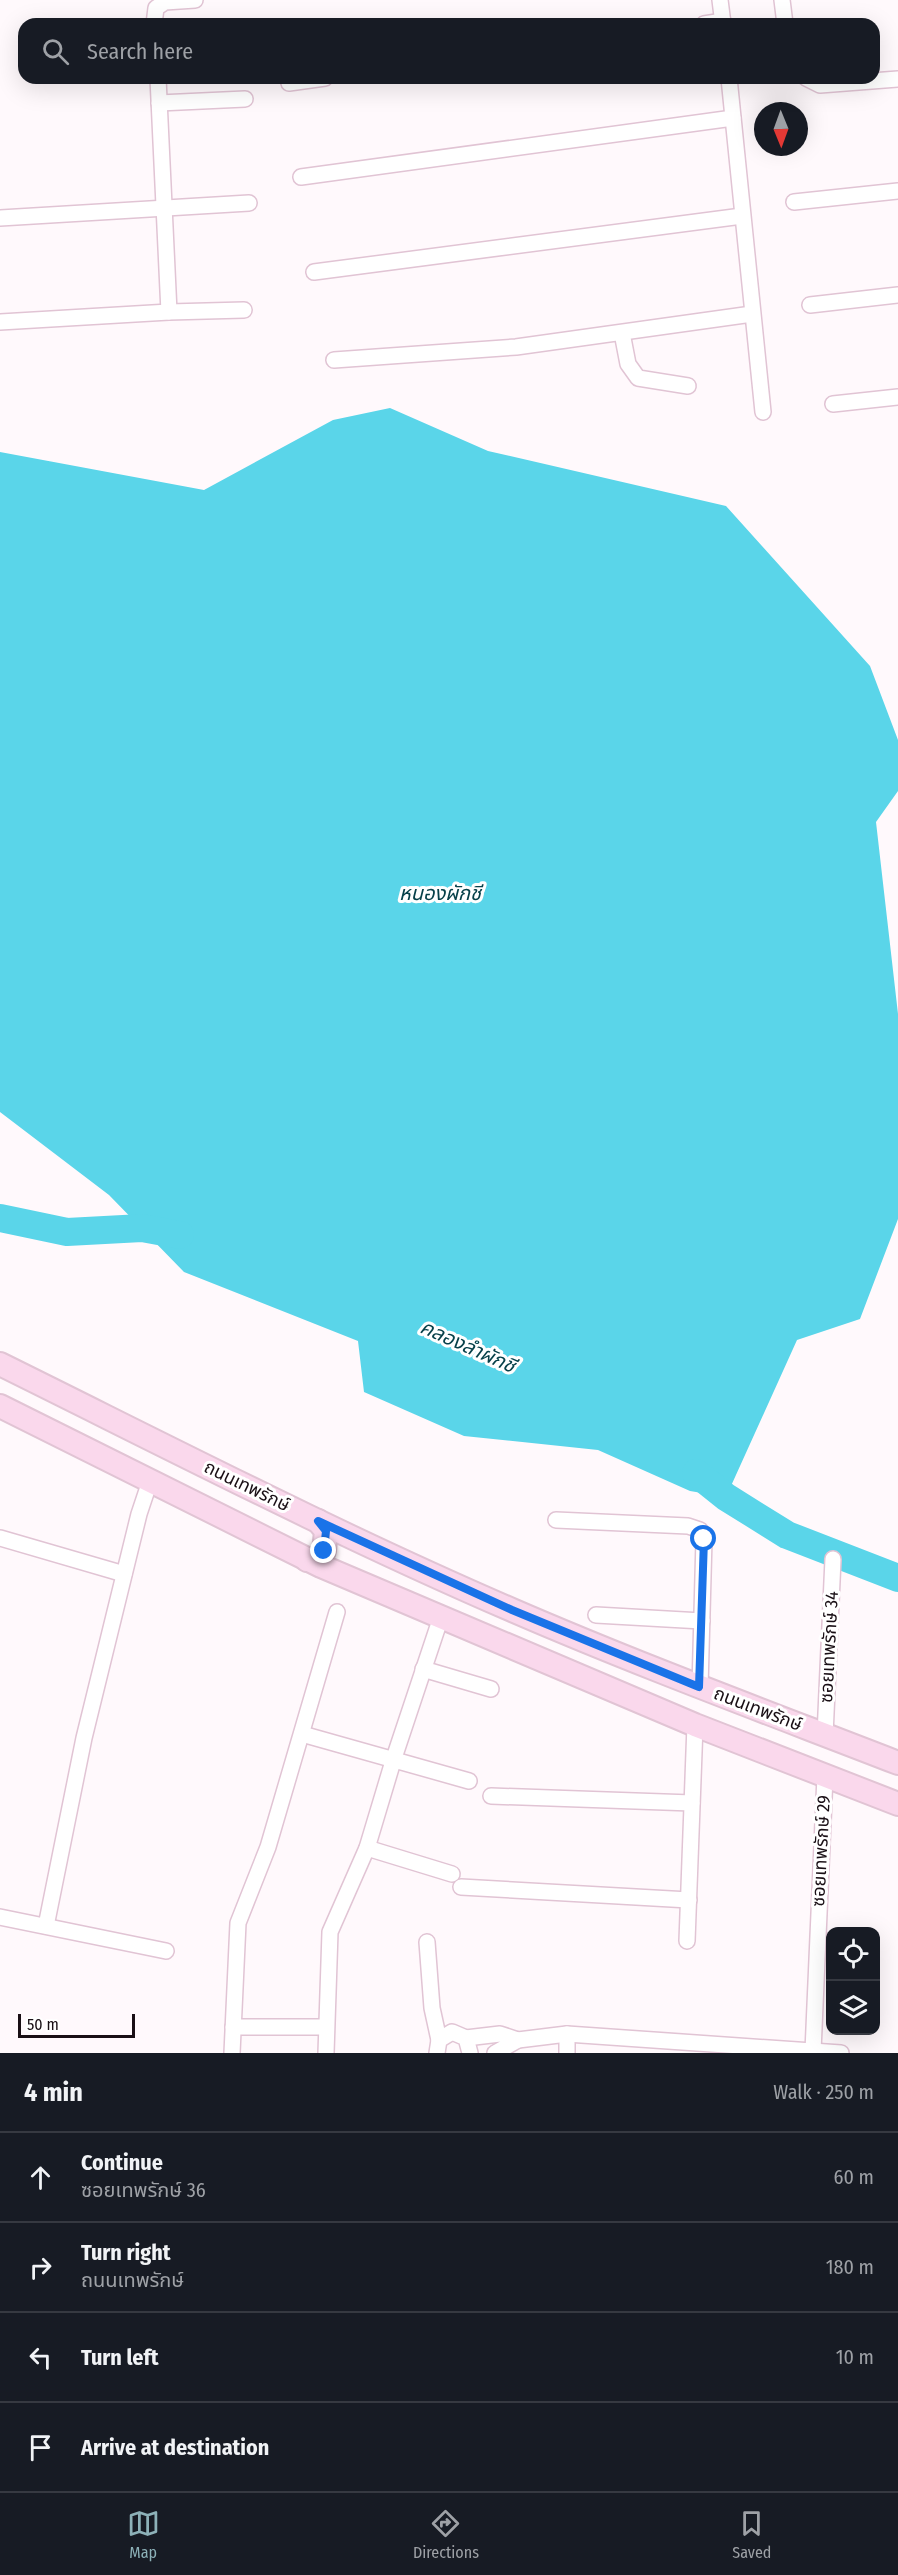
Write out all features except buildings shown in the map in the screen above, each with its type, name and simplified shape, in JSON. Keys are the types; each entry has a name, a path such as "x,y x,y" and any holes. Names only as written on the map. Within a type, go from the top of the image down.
{"main road":[{"name":"ถนนเทพรักษ์","path":"0,1364 318,1521 512,1610 699,1687 898,1763"},
{"name":"ถนนเทพรักษ์","path":"0,1406 307,1560 695,1725 898,1804"},
{"path":"307,1560 317,1558 324,1551 326,1531 318,1521"},
{"path":"353,1579 350,1565 354,1556 364,1550 381,1551"}],"street":[{"path":"155,18 156,8 165,2 195,0"},
{"path":"720,0 722,18"},
{"path":"782,0 784,18"},
{"path":"880,80 898,79"},
{"path":"158,84 170,312"},
{"path":"730,84 763,412"},
{"path":"818,84 833,84"},
{"path":"159,103 245,99"},
{"path":"301,177 733,118"},
{"path":"794,202 898,191"},
{"path":"0,218 249,203"},
{"path":"314,272 742,216"},
{"path":"810,305 898,295"},
{"path":"0,322 244,310"},
{"path":"334,360 477,351 752,314"},
{"path":"622,333 628,364 638,378 688,386"},
{"path":"832,404 898,397"},
{"path":"46,1926 84,1738 124,1574 150,1481"},
{"path":"556,1520 688,1526 700,1530 704,1539 699,1687"},
{"path":"0,1538 124,1574"},
{"name":"ซอยเทพรักษ์ 34","path":"825,1735 833,1559"},
{"path":"232,2053 238,1923 268,1847 337,1612"},
{"path":"596,1616 702,1621"},
{"path":"326,2053 330,1932 367,1848 441,1617"},
{"path":"423,1670 491,1689"},
{"path":"687,1941 695,1725"},
{"path":"302,1734 394,1758 469,1781"},
{"name":"ซอยเทพรักษ์ 29","path":"813,2051 825,1776"},
{"path":"491,1796 692,1803"},
{"path":"367,1848 452,1874"},
{"path":"461,1887 689,1900"},
{"path":"0,1917 166,1952"},
{"path":"427,1942 432,2008 438,2046"},
{"path":"233,2027 326,2027"},
{"path":"438,2046 452,2032 468,2046 500,2034 518,2040"},
{"path":"495,2053 518,2040 567,2034 697,2047 841,2053"},
{"path":"567,2034 567,2053"}],"water":[{"name":"หนองผักชี","path":"390,408 488,451 726,506 870,666 898,740 898,791 876,822 898,1014 898,1219 860,1319 797,1340 726,1497 690,1491 598,1450 464,1436 364,1392 358,1341 184,1272 109,1195 0,1112 0,452 204,490 333,420"}],"waterway":[{"name":"คลองลำผักชี","path":"0,1218 67,1232 142,1228 180,1235"},
{"name":"คลองลำผักชี","path":"696,1473 726,1497 787,1535 898,1578"}],"route":[{"path":"324,1551 326,1531 318,1521 512,1610 699,1687 704,1539"}]}
